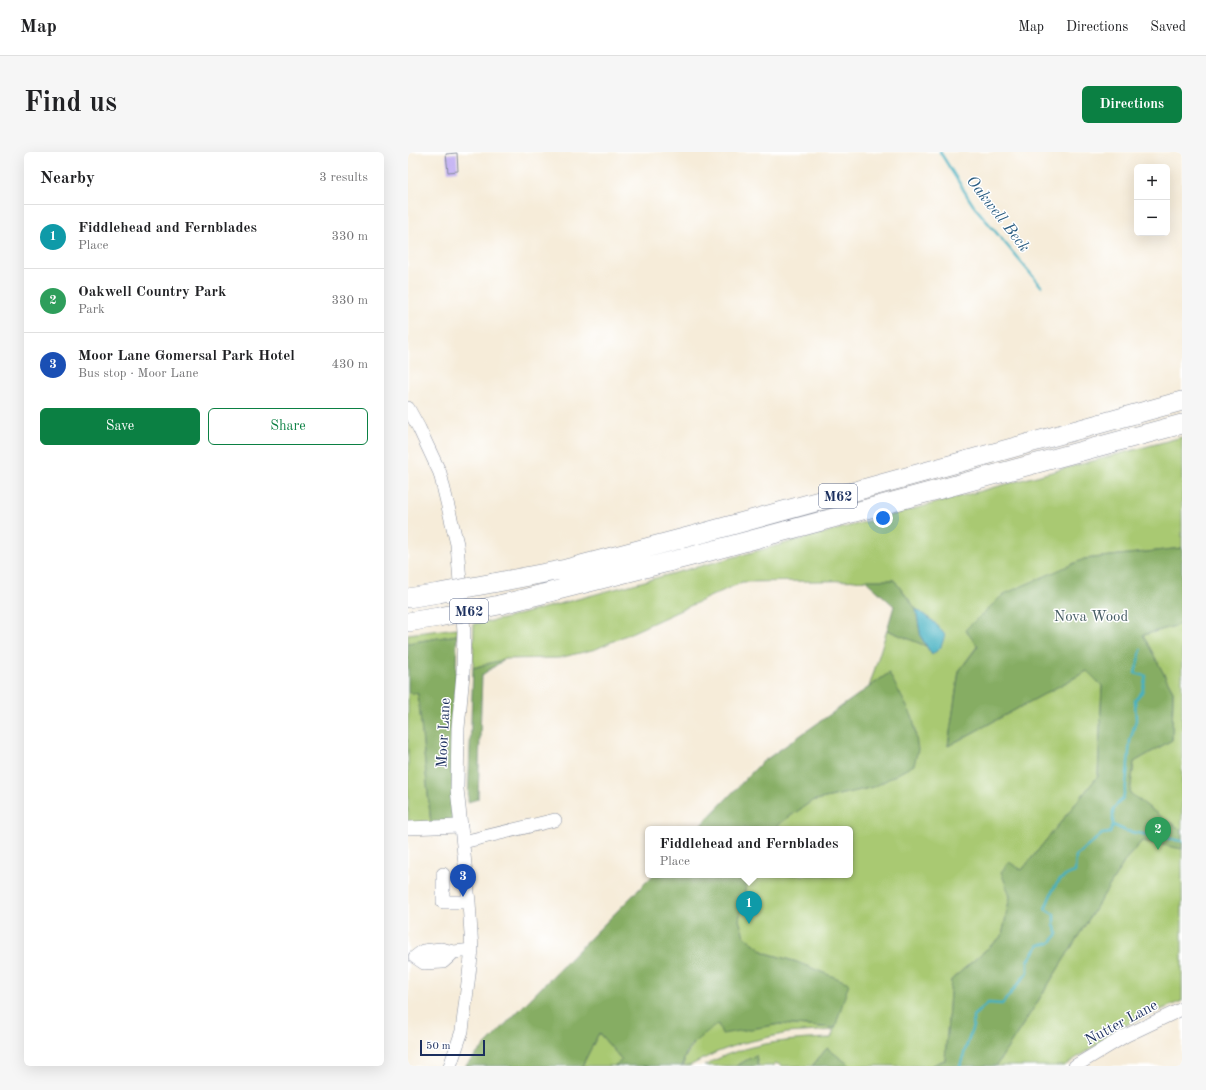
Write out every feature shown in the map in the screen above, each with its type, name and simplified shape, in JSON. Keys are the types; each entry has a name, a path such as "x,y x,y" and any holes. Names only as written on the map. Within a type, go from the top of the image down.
{"highway":[{"name":"M62","path":"408,598 581,565 704,533 1182,401"},
{"name":"M62","path":"408,622 499,605 700,554 1182,424"}],"street":[{"name":"Moor Lane","path":"408,408 440,473 457,544 464,632 463,674 458,736 457,789 469,902 472,950 462,1031 450,1066"},
{"path":"463,842 555,820"},
{"path":"408,828 460,826"},
{"path":"443,874 443,902 469,902"},
{"path":"412,958 424,963 443,962 454,952 472,950"},
{"name":"Nutter Lane","path":"1075,1066 1125,1036 1182,1009"}],"green space":[{"path":"1182,437 1182,548 1084,559 978,645 959,671 948,746 1087,671 1102,686 1098,776 1022,870 1010,896 1002,936 951,980 945,1060 930,1066 849,1066 827,1048 812,1066 783,1066 775,1063 774,1066 758,1066 756,1055 736,1066 704,1066 726,1055 764,1044 791,1040 831,1038 834,1030 787,1033 739,1044 715,1053 689,1066 684,1066 684,1059 697,1039 682,1006 757,1028 780,1024 835,1028 797,962 766,953 744,936 739,920 747,878 853,878 853,826 778,826 812,801 874,787 889,673 869,687 887,630 926,646 932,655 934,622 916,609 894,580 742,582 596,649 559,658 505,659 473,668 474,624 503,619"},
{"name":"Nova Wood","path":"1182,548 1182,624 1143,635 1173,691 1172,740 1134,762 1130,793 1163,818 1182,830 1182,849 1142,841 1126,859 996,1066 930,1066 945,1060 951,980 1002,936 1010,896 1001,872 1009,862 1022,870 1098,776 1102,686 1087,671 948,746 959,671 978,646 965,630 1004,594 1084,559"},
{"path":"865,580 894,580 916,609 921,637 926,646 887,630 894,606"},
{"path":"1182,624 1182,1001 1130,1023 1064,1066 996,1066 1126,859 1142,841 1130,793 1134,762 1172,740 1173,691 1143,635"},
{"path":"457,628 457,635 408,643 408,634"},
{"path":"457,635 452,823 431,824 418,694 408,692 408,643"},
{"path":"505,659 482,675 478,799 468,802 473,668"},
{"path":"889,673 913,718 918,750 914,765 874,787 812,801 778,826 700,826 761,763"},
{"path":"408,692 418,694 431,824 408,824"},
{"path":"650,878 747,878 739,920 744,936 766,953 797,962 849,983 835,1028 780,1024 722,1034 718,1024 690,1047 686,1053 683,1066 614,1066 622,1060 599,1033 582,1066 465,1066"},
{"path":"599,1033 622,1060 614,1066 582,1066"},
{"path":"827,1048 851,1066 812,1066"},
{"path":"756,1055 758,1066 736,1066"}],"water":[{"path":"916,609 934,622 945,635 941,647 932,655 921,637"}],"building":[{"path":"457,153 458,171 448,172 446,154"}],"waterway":[{"name":"Oakwell Beck","path":"940,152 973,205 1041,286"},
{"name":"Oakwell Beck","path":"960,1066 973,1026 973,1016 988,1003 1002,1004 1028,972 1028,961 1039,945 1050,943 1058,934 1054,925 1054,914 1045,909 1055,886 1068,874 1075,872 1076,856 1102,834 1110,833 1113,825 1113,809 1123,798 1126,785 1130,741 1136,720 1135,700 1142,692 1146,676 1135,673 1141,650"},
{"path":"1113,825 1126,831 1182,841"}],"place":[{"name":"Oakwell Country Park","path":"1158,850"},
{"name":"Moor Lane Gomersal Park Hotel","path":"463,897"},
{"name":"Fiddlehead and Fernblades","path":"749,924"}]}
